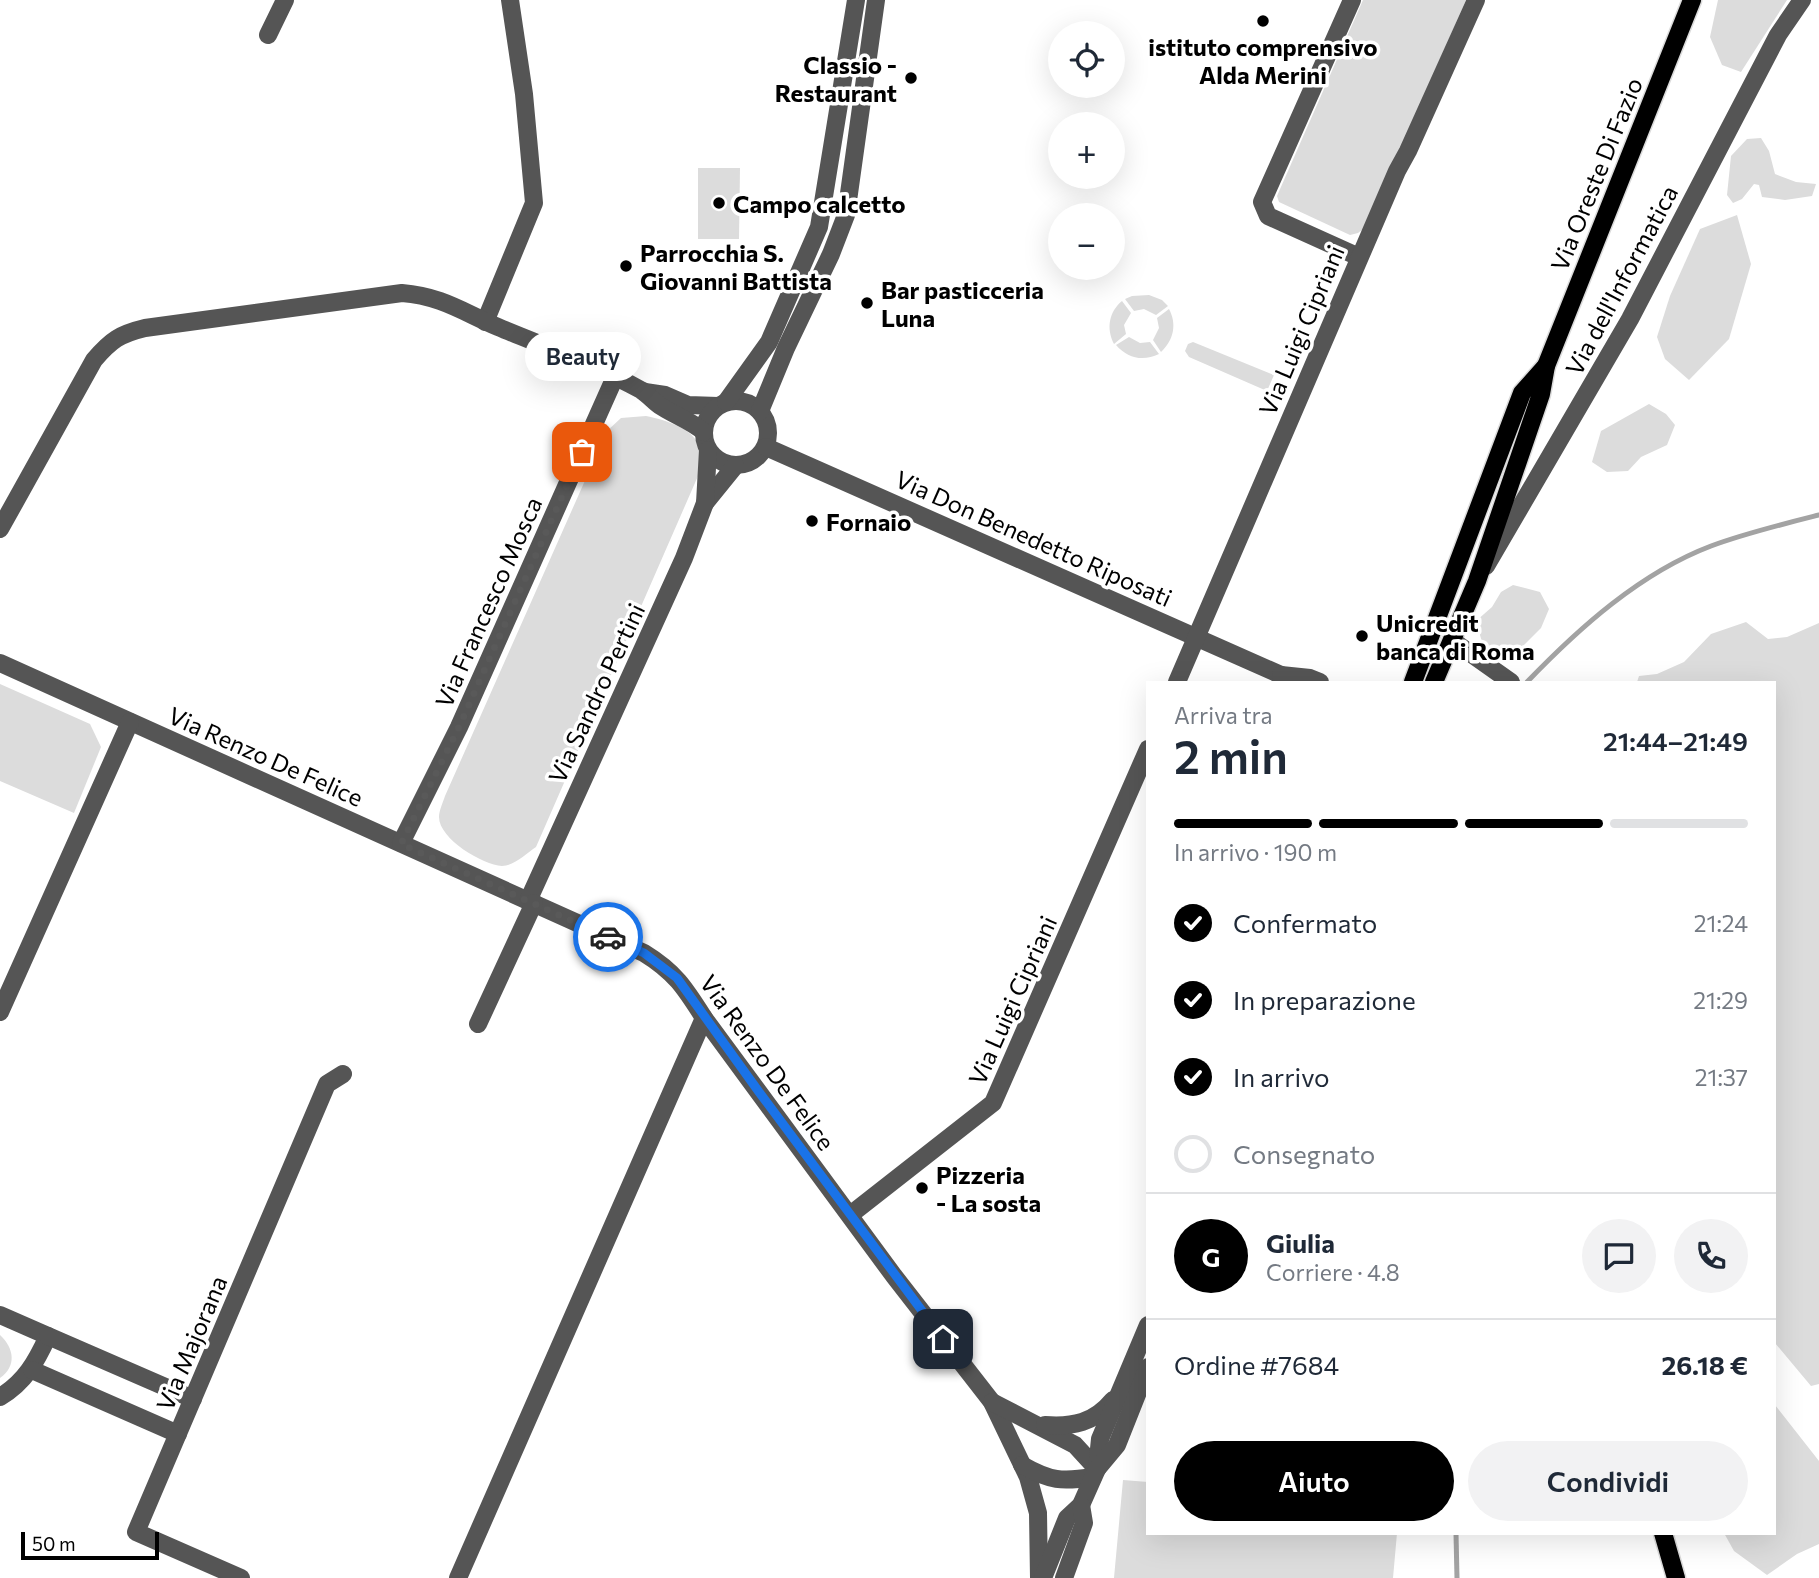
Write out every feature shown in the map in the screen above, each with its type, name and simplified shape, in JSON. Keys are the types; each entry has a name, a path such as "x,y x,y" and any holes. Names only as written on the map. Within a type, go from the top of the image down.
{"main road":[{"name":"Via Oreste Di Fazio","path":"1434,681 1477,581 1541,394 1546,366 1692,0"},
{"name":"Via Oreste Di Fazio","path":"1413,680 1522,393 1546,366"},
{"path":"1665,1535 1676,1578"}],"street":[{"path":"268,35 285,0"},
{"path":"485,322 534,203 524,94 510,0"},
{"path":"706,441 705,422 769,342 819,227 856,0"},
{"path":"760,411 846,215 876,0"},
{"path":"1352,0 1262,202 1268,216 1359,257"},
{"name":"Via Luigi Cipriani","path":"1177,681 1359,257 1476,0"},
{"name":"Via dell'Informatica","path":"1477,581 1630,319 1778,35 1802,0"},
{"path":"0,528 94,360 108,344 123,333 145,328 402,293 424,295 440,299 485,322 645,392 660,407 694,424 715,458 735,466 753,461 766,446 769,428 760,411 744,401 688,405 666,395 645,392"},
{"name":"Via Francesco Mosca","path":"401,844 459,727 615,377"},
{"name":"Via Sandro Pertini","path":"705,503 706,441"},
{"name":"Via Don Benedetto Riposati","path":"766,446 1285,679 1310,678 1318,681"},
{"name":"Via Sandro Pertini","path":"478,1024 684,558 705,503 735,466"},
{"path":"1453,641 1510,681"},
{"name":"Via Renzo De Felice","path":"0,663 644,953 663,965 677,978 850,1216 992,1402 1022,1465 1038,1514 1041,1578"},
{"path":"0,1012 130,722"},
{"name":"Via Luigi Cipriani","path":"850,1216 993,1103 1146,754"},
{"path":"458,1578 704,1017"},
{"name":"Via Majorana","path":"241,1578 136,1532 327,1084 343,1074"},
{"path":"0,1315 193,1399"},
{"path":"1095,1473 1100,1439 1146,1330"},
{"path":"0,1397 15,1388 32,1370 48,1336"},
{"path":"32,1370 178,1434"},
{"path":"1041,1578 1067,1518 1081,1505 1095,1473 1117,1445 1146,1372"},
{"path":"1038,1424 1067,1426 1082,1423 1104,1411 1122,1390"},
{"path":"992,1402 1074,1445 1095,1473"},
{"path":"1022,1465 1044,1478 1067,1481 1095,1473"},
{"path":"1064,1578 1084,1522 1081,1505"}],"shaded area":[{"path":"1363,0 1466,0 1366,227 1350,235 1279,202 1277,196"},
{"path":"1718,0 1787,0 1741,72 1722,65 1710,37"},
{"path":"1761,138 1769,151 1775,174 1796,182 1816,184 1812,196 1785,200 1762,197 1759,185 1754,184 1742,199 1733,203 1727,195 1731,156 1747,139"},
{"name":"Campo calcetto","path":"698,168 740,168 739,239 698,239"},
{"path":"1737,215 1751,264 1729,339 1689,380 1665,359 1657,337 1670,296 1700,229"},
{"path":"1149,295 1162,300 1168,306 1156,315 1144,309 1134,311 1125,299 1132,296"},
{"path":"1122,301 1131,313 1124,325 1126,334 1114,344 1110,321 1114,310"},
{"path":"1169,309 1173,332 1161,352 1153,340 1159,328 1157,318"},
{"path":"1129,337 1140,343 1150,342 1159,354 1141,358 1125,353 1116,345"},
{"path":"1193,342 1274,375 1267,391 1189,357 1185,351 1188,344"},
{"path":"1649,404 1666,414 1675,425 1667,445 1641,457 1628,471 1607,472 1592,462 1601,431"},
{"path":"646,416 680,427 694,438 701,453 698,476 536,847 511,864 494,865 463,849 446,834 439,817 441,806 607,431 621,418"},
{"path":"1513,585 1540,592 1549,609 1541,628 1517,652 1484,649 1476,621 1492,607 1501,592"},
{"path":"1746,622 1768,639 1787,637 1819,623 1819,1384 1811,1386 1776,1344 1776,681 1637,681 1639,676 1657,674 1684,662 1711,634"},
{"path":"0,684 90,724 101,747 74,813 0,781"},
{"path":"0,1335 12,1357 9,1368 0,1378"},
{"path":"1776,1406 1819,1461 1819,1544 1797,1554 1767,1575 1734,1551 1725,1535 1776,1535"},
{"path":"1123,1480 1146,1482 1146,1535 1397,1535 1393,1578 1114,1578"}],"waterway":[{"path":"1528,681 1589,622 1660,571 1724,541 1819,515"},
{"path":"1456,1535 1457,1578"}],"way so far":[{"path":"582,452 459,727 401,844 608,937"}],"place":[{"name":"istituto comprensivo Alda Merini","path":"1263,21"},
{"name":"Classio - Restaurant","path":"911,78"},
{"name":"Campo calcetto","path":"719,203"},
{"name":"Parrocchia S. Giovanni Battista","path":"626,266"},
{"name":"Bar pasticceria Luna","path":"867,303"},
{"name":"Beauty","path":"582,452"},
{"name":"Fornaio","path":"812,521"},
{"name":"Unicredit banca di Roma","path":"1362,636"},
{"name":"Pizzeria - La sosta","path":"922,1188"}],"route":[{"path":"608,937 644,953 677,978 943,1339"}]}
